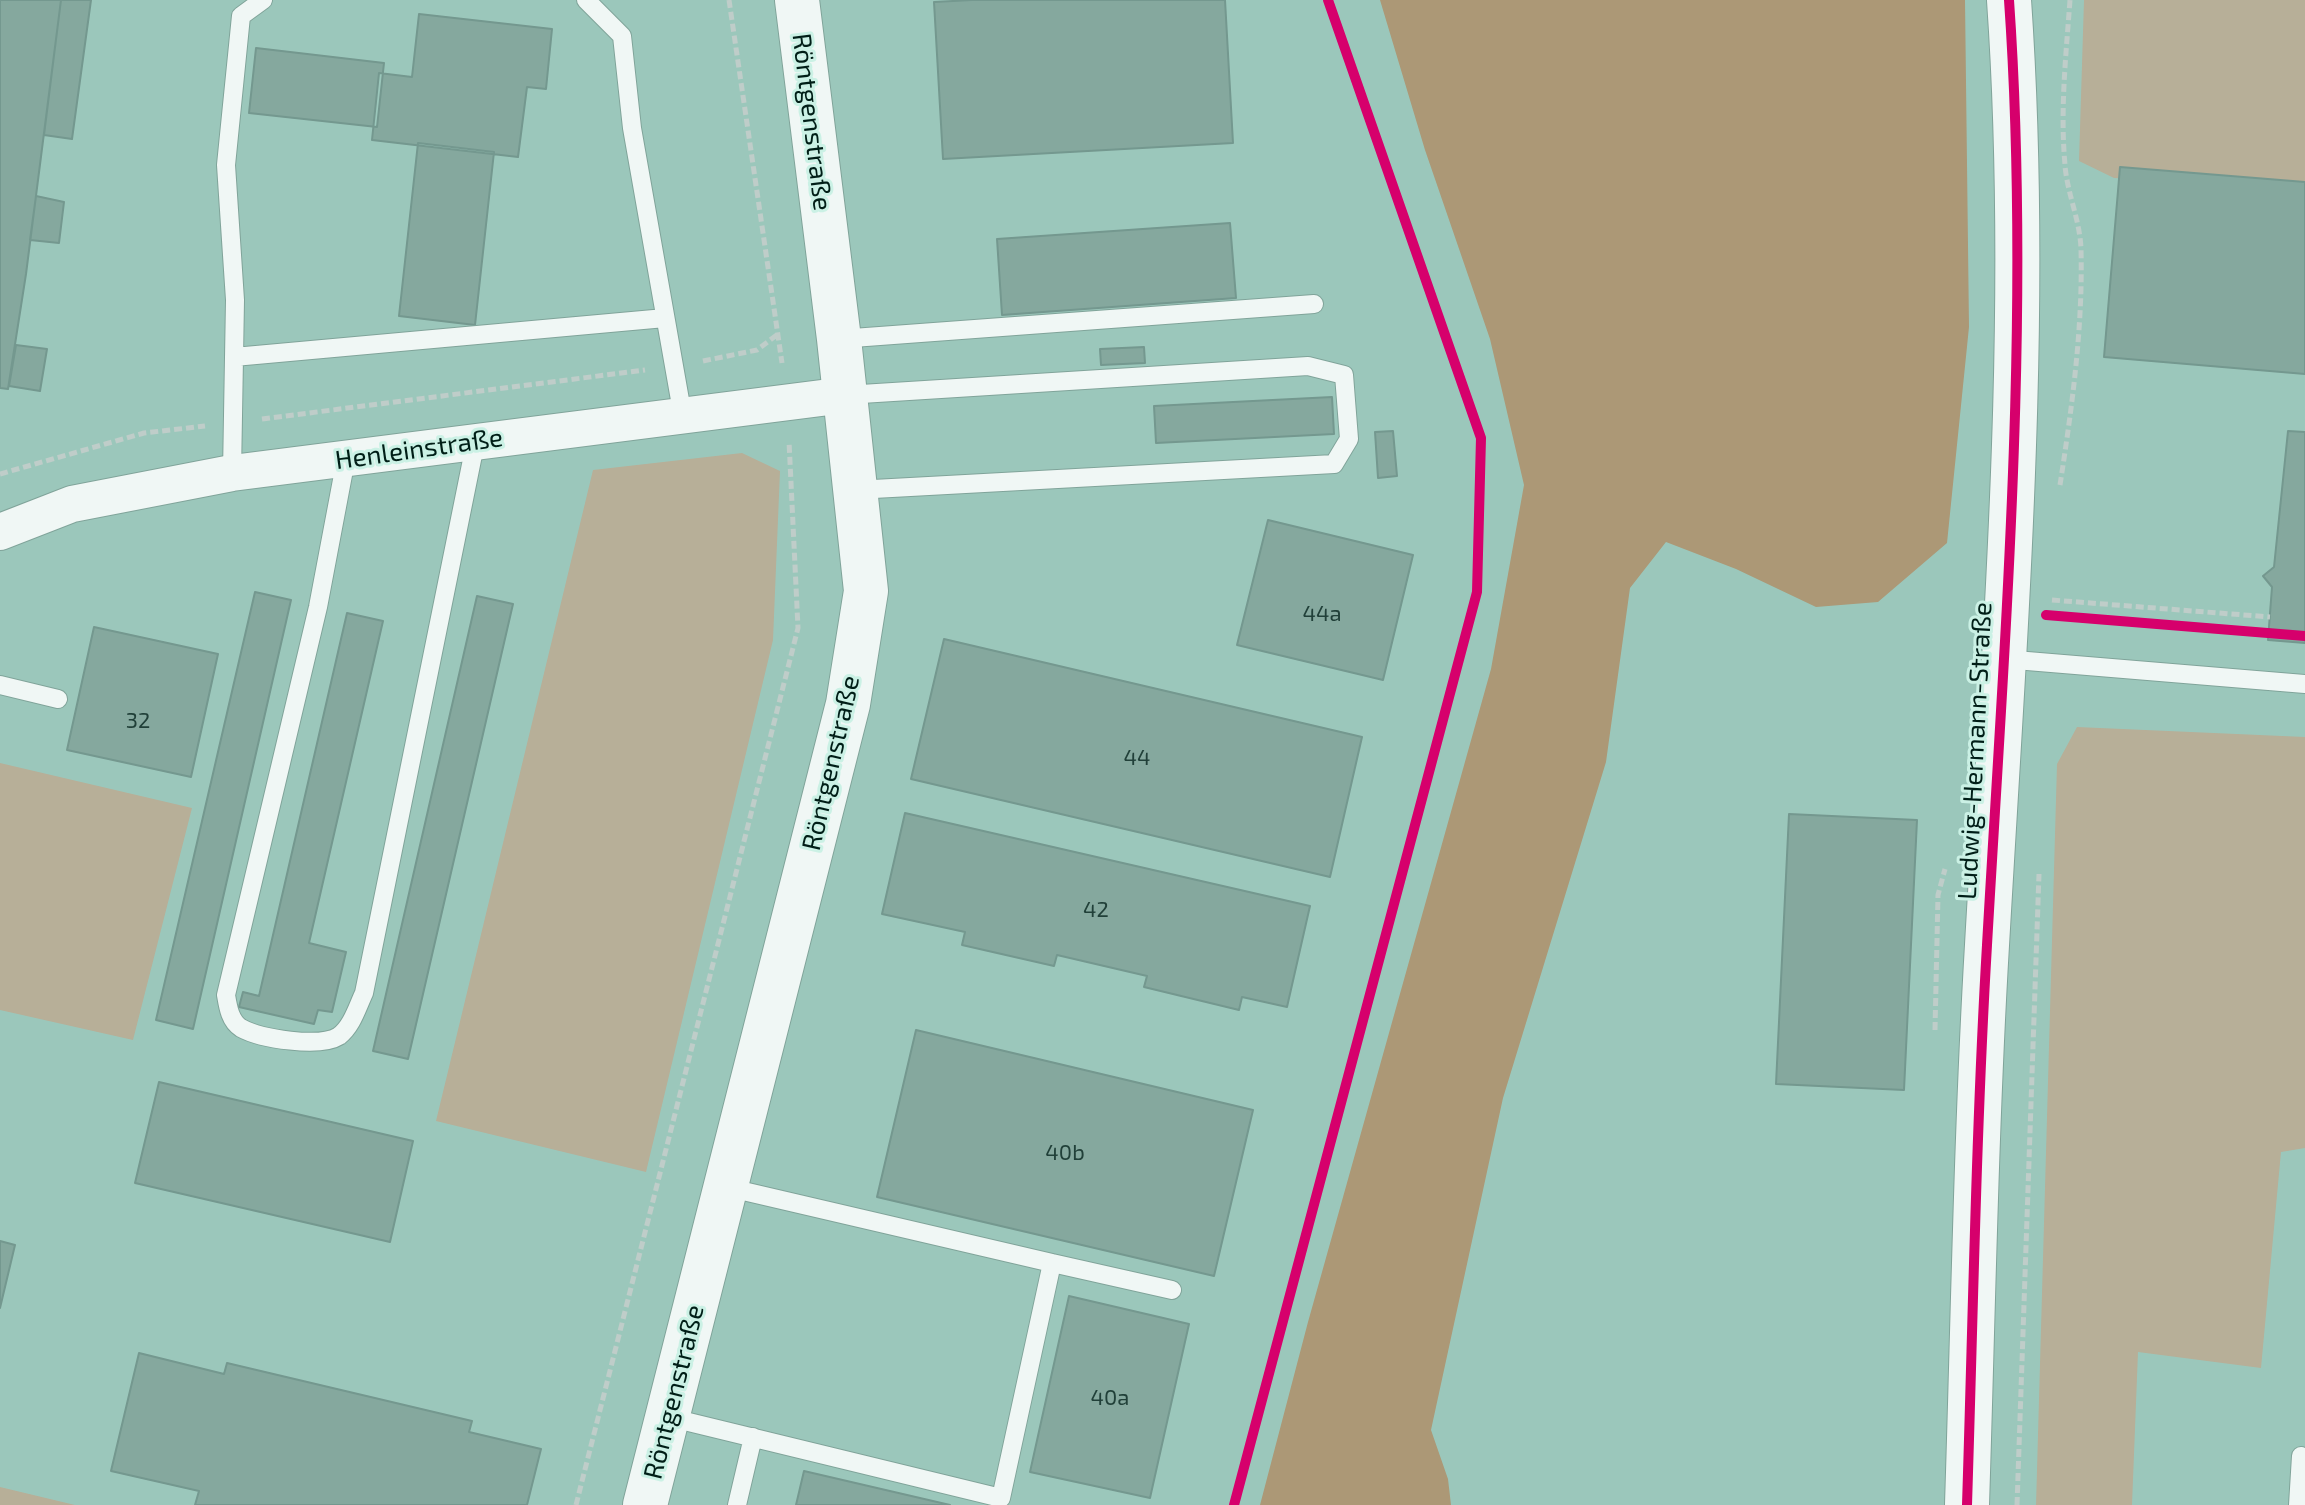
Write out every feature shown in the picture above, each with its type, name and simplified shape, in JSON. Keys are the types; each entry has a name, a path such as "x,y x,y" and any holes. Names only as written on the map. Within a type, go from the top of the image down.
{"street":[{"name":"Ludwig-Hermann-Straße","path":"1967,1505 1986,951 2024,661 2018,177 2009,0"},
{"name":"Röntgenstraße","path":"645,1505 848,704 866,591 839,339 796,2"},
{"name":"Henleinstraße","path":"0,532 72,504 232,473 845,395"}],"lane":[{"path":"232,473 235,300 226,165 241,16 263,0"},
{"path":"586,0 622,36 632,128 683,417"},
{"path":"839,339 1314,304"},
{"path":"234,357 665,318"},
{"path":"845,395 1308,366 1344,375 1349,439 1334,464 855,490"},
{"path":"346,459 318,607 226,995 228,1012 240,1027 315,1043 336,1038 348,1027 364,993 476,440"},
{"path":"2024,661 2305,684"},
{"path":"0,685 58,699"},
{"path":"726,1187 1172,1290"},
{"path":"668,1417 1001,1498 1052,1263"},
{"path":"737,1505 753,1437"},
{"path":"2298,1505 2301,1456"}],"path":[{"path":"576,1505 798,628 787,403 729,0"},
{"path":"2058,499 2075,389 2081,272 2081,244 2065,166 2063,107 2070,0"},
{"path":"0,474 144,433 597,374 673,367 757,350 778,334"},
{"path":"2024,661 2047,599 2270,617"},
{"path":"2017,1505 2039,864"}],"shaded area":[{"path":"1380,0 1965,0 1969,327 1947,543 1878,602 1816,607 1736,569 1666,542 1630,588 1606,762 1503,1098 1431,1430 1448,1479 1451,1505 1260,1505 1308,1322 1491,669 1524,485 1490,339 1425,150"},
{"path":"2084,0 2305,0 2305,187 2114,178 2079,161"},
{"path":"742,453 780,471 773,640 646,1172 436,1121 593,470"},
{"path":"2077,727 2305,737 2305,1148 2281,1152 2261,1368 2138,1352 2132,1505 2036,1505 2057,764"},
{"path":"0,763 192,808 133,1040 0,1010"},
{"path":"0,1487 75,1505 0,1505"}],"building":[{"path":"0,0 61,0 8,389 0,388"},
{"path":"61,0 91,0 72,139 44,135"},
{"path":"1225,0 1233,143 943,159 934,2"},
{"path":"419,14 552,29 546,89 527,87 518,157 372,140 379,73 412,77"},
{"path":"256,48 384,63 377,127 249,113"},
{"path":"418,143 494,152 475,325 399,316"},
{"path":"2120,167 2305,182 2305,374 2104,357"},
{"path":"36,196 64,202 59,243 30,240"},
{"path":"1230,223 1236,298 1002,315 997,239"},
{"path":"16,345 47,349 40,391 9,386"},
{"path":"1144,347 1145,363 1101,365 1100,349"},
{"path":"1332,397 1334,434 1156,443 1154,406"},
{"path":"1393,431 1397,476 1378,478 1375,432"},
{"path":"2288,431 2305,432 2305,643 2268,640 2272,587 2263,576 2274,567"},
{"path":"1268,520 1413,555 1383,680 1237,645"},
{"path":"255,592 291,600 193,1029 156,1020"},
{"path":"477,596 513,604 408,1059 373,1051"},
{"path":"347,613 383,621 309,943 346,952 332,1012 318,1010 314,1024 239,1007 243,992 259,996"},
{"path":"94,627 218,654 191,777 67,750"},
{"path":"944,639 1362,737 1330,877 911,779"},
{"path":"905,813 1310,906 1287,1007 1242,997 1239,1010 1144,987 1147,976 1057,955 1054,966 962,945 965,932 882,914"},
{"path":"1789,814 1917,820 1904,1090 1776,1084"},
{"path":"916,1030 1253,1110 1214,1276 877,1197"},
{"path":"159,1082 413,1141 390,1242 135,1183"},
{"path":"0,1241 15,1245 0,1308"},
{"path":"1069,1296 1189,1324 1150,1498 1030,1472"},
{"path":"139,1353 224,1374 227,1363 472,1421 469,1432 541,1449 527,1505 195,1505 199,1491 111,1471"},
{"path":"804,1471 950,1505 796,1505"}],"cycle path":[{"path":"1234,1505 1477,592 1481,438 1328,0"},
{"path":"1967,1505 1980,1085 2013,473 2017,236 2009,0"},
{"path":"2046,615 2305,636"}]}
